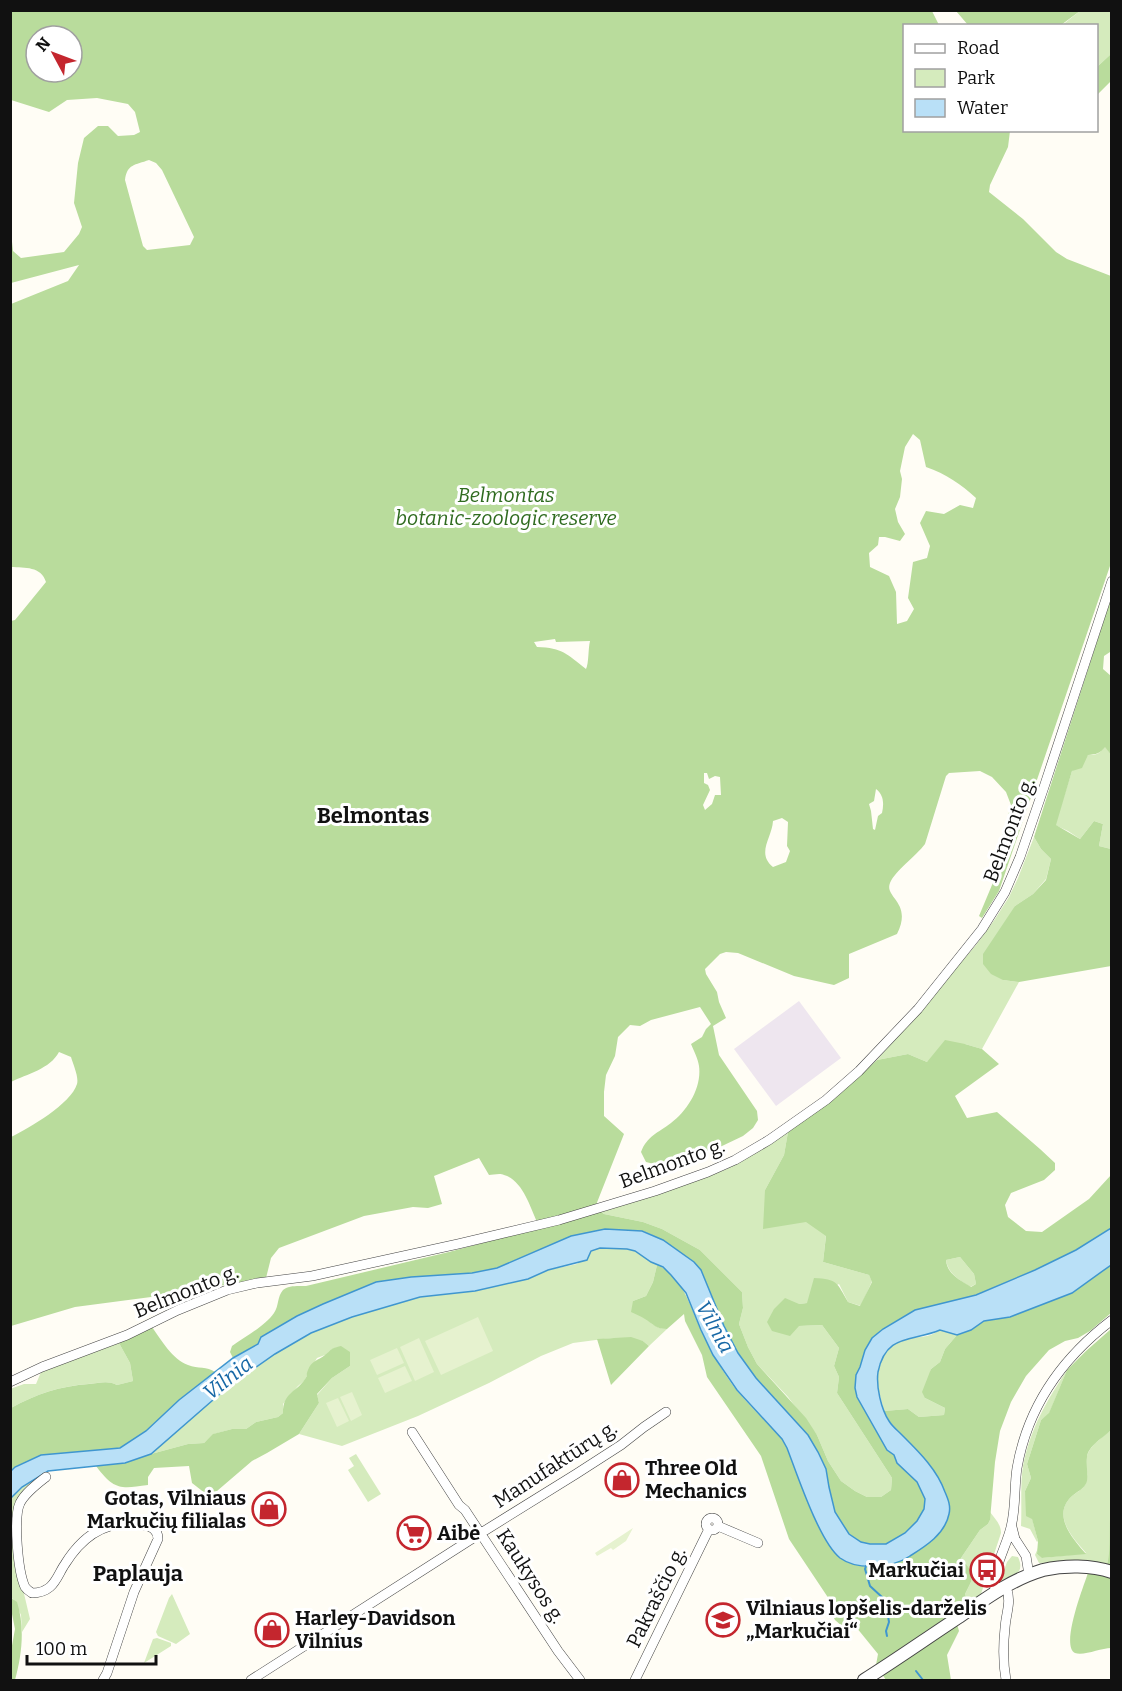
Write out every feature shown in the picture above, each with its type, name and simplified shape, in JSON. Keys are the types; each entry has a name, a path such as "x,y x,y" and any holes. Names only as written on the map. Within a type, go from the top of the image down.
{"street":[{"name":"Belmonto g.","path":"10,1382 42,1367 127,1335 178,1310 227,1290 312,1275 467,1242 559,1220 666,1187 735,1160 826,1101 859,1071 918,1009 982,929 999,904 1024,847 1112,581"},
{"path":"1006,1680 1003,1658 1006,1618 1010,1601 993,1581 1012,1526 1021,1451 1042,1397 1062,1366 1112,1320"},
{"name":"Manufaktūrų g.","path":"251,1680 603,1457 666,1413"},
{"name":"Kaukysos g.","path":"412,1432 459,1505 481,1533 558,1651 580,1680"},
{"path":"46,1477 23,1498 17,1520 19,1560 25,1587 32,1593 40,1593 49,1588 72,1554 96,1531 110,1525 132,1523 146,1525 158,1532 159,1539 134,1592 103,1680"},
{"path":"1012,1526 1026,1556 1029,1575"},
{"name":"Pakraščio g.","path":"635,1680 713,1528 758,1543"},
{"path":"1005,1548 1019,1545"},
{"path":"864,1680 1001,1590 1029,1575 1045,1570 1071,1567 1090,1567 1112,1572"}],"shaded area":[{"path":"799,1001 841,1058 776,1106 734,1049"}],"green space":[{"name":"Belmontas botanic-zoologic reserve","path":"11,11 932,11 938,24 903,24 903,132 1010,132 1008,147 990,185 989,192 1023,219 1056,252 1067,259 1111,276 1111,563 999,891 982,918 979,916 997,873 997,855 1011,805 1006,792 992,777 980,771 949,773 946,776 925,844 890,883 889,888 902,915 897,934 849,954 849,978 834,985 794,976 738,953 720,954 705,969 717,992 726,1018 713,1026 719,1055 757,1111 758,1120 753,1128 743,1136 683,1161 658,1165 646,1162 641,1152 646,1142 677,1118 696,1091 699,1066 691,1044 702,1037 711,1024 700,1007 651,1020 640,1026 630,1025 618,1037 615,1056 606,1075 604,1092 604,1116 624,1134 596,1205 537,1222 525,1194 516,1182 502,1174 489,1175 479,1158 434,1176 442,1204 428,1208 413,1207 364,1216 279,1248 271,1258 266,1278 75,1307 11,1326 11,1137 38,1122 67,1099 77,1084 77,1074 71,1057 59,1052 44,1067 11,1082 11,621 15,620 46,582 36,570 11,567 11,304 68,281 79,265 11,283 10,223 13,251 21,258 64,252 82,227 74,203 78,163 84,138 98,126 108,126 118,136 134,135 140,132 135,112 128,104 97,98 67,100 49,112 11,100","holes":["149,160 156,163 162,170 194,237 190,245 147,250 143,246 125,180 132,166","913,434 920,440 926,467 953,480 976,498 973,508 960,505 944,514 926,511 920,523 930,546 927,558 913,562 908,598 914,609 907,621 897,624 896,592 889,576 870,567 869,553 878,545 879,537 900,541 905,534 898,522 895,509 900,497 902,479 900,471 905,447","555,639 556,642 590,641 586,669 564,653 537,647 534,642","704,773 707,773 709,779 715,776 720,777 721,795 715,795 712,804 705,810 703,805 710,790 704,783","876,789 882,797 883,806 875,830 869,804 874,801","782,818 788,822 787,846 790,851 786,862 773,867 766,856 766,845 773,821"]},
{"path":"956,11 1080,11 1062,24 967,24"},
{"path":"1080,11 1111,11 1111,54 1098,66 1098,24 1064,24"},
{"path":"1111,54 1111,81 1098,94 1098,66"},
{"path":"1111,598 1111,659 1110,652 1104,656 1103,669 1111,676 1111,755 1105,747 1098,753 1088,755 1082,768 1072,771 1056,825 1080,839 1094,821 1103,824 1099,846 1111,849 1111,966 1019,982 1003,980 991,974 983,964 983,954 1015,906 1033,894 1046,880 1051,859 1034,837"},
{"path":"1105,746 1111,755 1111,849 1099,846 1103,824 1094,821 1080,839 1055,825 1072,771 1088,755 1098,754"},
{"path":"1034,837 1051,859 1046,879 1033,894 1015,906 1003,980 1019,982 982,1049 965,1044 927,1062 908,1054 877,1060 976,945 995,919 1009,897"},
{"path":"945,1040 982,1049 999,1064 955,1096 967,1118 997,1112 1055,1163 1055,1170 1044,1180 1011,1193 1005,1205 1008,1217 1026,1231 1042,1232 1089,1199 1111,1175 1111,1228 1076,1250 976,1295 915,1311 872,1338 856,1375 857,1397 887,1450 917,1482 925,1499 924,1509 917,1521 905,1533 886,1544 870,1545 849,1534 835,1512 826,1469 818,1452 808,1435 756,1378 738,1353 701,1270 694,1262 663,1240 643,1231 605,1229 571,1236 497,1268 472,1273 376,1282 297,1316 261,1337 258,1344 233,1358 230,1352 232,1346 270,1318 276,1310 281,1293 288,1287 306,1286 449,1252 600,1211 662,1229 700,1250 742,1292 743,1308 739,1324 757,1364 806,1418 841,1481 867,1497 881,1497 891,1490 892,1478 837,1393 839,1377 834,1366 839,1348 822,1325 799,1326 790,1336 772,1331 767,1322 774,1309 785,1298 799,1304 807,1303 814,1278 836,1283 848,1302 860,1306 872,1282 869,1275 823,1262 826,1236 806,1222 763,1229 765,1190 784,1155 788,1132 839,1095 877,1060 908,1054 927,1062","holes":["960,1257 974,1274 976,1284 971,1287 951,1273 946,1260"]},
{"path":"788,1132 784,1155 765,1190 826,1235 823,1262 869,1275 872,1281 861,1306 848,1302 839,1284 807,1303 799,1304 799,1326 822,1325 839,1348 834,1366 839,1377 837,1393 892,1478 891,1490 881,1497 867,1497 841,1481 828,1461 817,1435 788,1397 757,1364 739,1324 743,1308 742,1292 700,1250 662,1229 600,1211 727,1169"},
{"path":"600,1247 635,1251 657,1265 653,1282 646,1296 633,1301 652,1323 667,1329 649,1346 643,1341 611,1338 573,1343 541,1356 418,1416 342,1446 299,1434 319,1403 317,1395 332,1378 350,1366 325,1355 317,1358 304,1381 283,1404 283,1413 278,1417 256,1422 246,1429 232,1429 214,1434 204,1443 188,1444 151,1454 229,1386 275,1354 311,1333 352,1317 420,1297 475,1291 528,1279 548,1270 577,1264 591,1251"},
{"path":"960,1257 974,1274 976,1284 970,1287 955,1276 947,1265 946,1260"},
{"path":"657,1265 673,1276 679,1284 708,1345 732,1385 782,1439 810,1507 854,1564 871,1568 886,1566 932,1541 927,1461 889,1421 884,1411 908,1409 919,1417 944,1415 945,1408 925,1398 922,1392 931,1369 940,1362 945,1349 957,1335 971,1330 984,1321 1010,1317 1072,1293 1111,1265 1111,1313 1090,1331 1049,1350 1026,1376 1011,1402 1000,1431 990,1520 980,1530 961,1558 972,1572 971,1582 965,1594 968,1603 876,1665 878,1654 852,1622 843,1627 835,1620 829,1608 831,1602 789,1539 761,1456 707,1377 702,1355 685,1321 684,1314 667,1329 663,1329 631,1312 633,1301 646,1296 653,1282"},
{"path":"478,1317 493,1351 441,1375 425,1341"},
{"path":"152,1327 168,1349 182,1362 215,1372 179,1400 146,1431 120,1448 41,1455 11,1471 11,1408 58,1389 103,1382 117,1385 133,1381 130,1363 119,1343"},
{"path":"1111,1329 1111,1430 1090,1449 1087,1457 1086,1484 1071,1497 1064,1512 1066,1527 1086,1554 1042,1558 1037,1554 1038,1541 1032,1519 1026,1516 1025,1491 1031,1478 1027,1464 1041,1420 1049,1413 1067,1370"},
{"path":"940,1330 957,1335 945,1349 940,1362 931,1369 925,1398 945,1408 944,1415 919,1417 908,1409 884,1411 878,1376 884,1356 892,1346 903,1339 927,1336"},
{"path":"631,1337 649,1346 611,1385 597,1339"},
{"path":"419,1338 434,1372 415,1381 400,1347"},
{"path":"119,1343 130,1363 133,1381 117,1385 103,1382 58,1389 11,1408 10,1389 24,1384 36,1384 41,1372"},
{"path":"341,1346 350,1352 350,1366 332,1378 317,1394 319,1403 299,1434 252,1461 210,1497 192,1483 189,1466 154,1468 148,1477 148,1485 124,1487 113,1484 96,1466 125,1463 188,1444 204,1443 213,1434 232,1429 246,1429 256,1422 278,1417 283,1413 285,1401 305,1379 311,1365"},
{"path":"397,1348 404,1363 377,1375 370,1360"},
{"path":"405,1366 412,1381 385,1393 378,1378"},
{"path":"1067,1370 1049,1414 1041,1420 1027,1464 1031,1478 1025,1491 1037,1542 1030,1529 1021,1526 1023,1466 1030,1439 1040,1415"},
{"path":"352,1392 362,1415 351,1421 340,1397"},
{"path":"338,1398 349,1421 337,1427 326,1403"},
{"path":"1111,1430 1108,1567 1068,1562 1039,1563 1035,1555 1038,1548 1037,1554 1043,1558 1086,1553 1066,1526 1064,1512 1071,1497 1085,1485 1087,1457 1090,1450"},
{"path":"356,1454 381,1494 368,1502 348,1470 354,1466 349,1458"},
{"path":"48,1471 20,1498 21,1581 30,1619 22,1632 21,1615 11,1598 10,1498 22,1487"},
{"path":"1111,1507 1111,1648 1075,1653 1071,1648 1071,1628 1088,1573 1104,1576 1107,1567"},
{"path":"990,1512 999,1524 1001,1533 981,1594 968,1603 965,1594 971,1582 961,1558 980,1530 988,1524"},
{"path":"633,1528 626,1541 613,1550 611,1548 597,1556 595,1553"},
{"path":"1012,1556 1018,1557 1019,1571 999,1584 1007,1562"},
{"path":"172,1594 190,1634 176,1644 158,1636 156,1632"},
{"path":"11,1598 17,1602 22,1631 21,1651 15,1680 11,1680 11,1651 15,1629"},
{"path":"957,1624 959,1631 947,1655 951,1680 886,1680 882,1674"},
{"path":"157,1638 171,1643 171,1646 144,1663 153,1639"}],"water":[{"name":"Vilnia","path":"1111,1228 1111,1265 1072,1293 1010,1317 984,1321 971,1330 957,1335 940,1330 901,1341 887,1351 878,1372 881,1404 892,1425 932,1468 942,1484 950,1508 947,1521 934,1539 910,1556 894,1563 875,1566 856,1565 840,1558 832,1549 817,1523 782,1439 737,1390 713,1355 686,1293 663,1267 627,1249 600,1248 591,1251 587,1260 548,1270 528,1279 475,1291 420,1297 352,1317 311,1333 275,1354 229,1386 151,1454 125,1463 48,1471 22,1487 11,1498 11,1471 15,1467 41,1455 120,1448 146,1431 179,1400 233,1358 258,1344 261,1337 323,1304 376,1282 472,1273 497,1268 571,1236 605,1229 642,1231 663,1240 694,1262 701,1270 738,1353 756,1378 808,1435 818,1452 826,1469 835,1512 849,1534 861,1542 886,1544 905,1533 917,1521 924,1509 925,1499 917,1482 887,1450 857,1397 856,1375 872,1338 915,1310 976,1295 1076,1250"}],"waterway":[{"path":"866,1566 870,1586 883,1598 887,1610 889,1622 887,1636"},
{"path":"916,1671 923,1680"}],"place":[{"name":"Three Old Mechanics","path":"622,1480"},
{"name":"Gotas, Vilniaus Markučių filialas","path":"269,1509"},
{"name":"Aibė","path":"414,1533"},
{"name":"Markučiai","path":"987,1570"},
{"name":"Vilniaus lopšelis-darželis „Markučiai“","path":"723,1620"},
{"name":"Harley-Davidson Vilnius","path":"272,1630"}],"district":[{"name":"Belmontas","path":"373,815"},
{"name":"Paplauja","path":"138,1573"}]}
